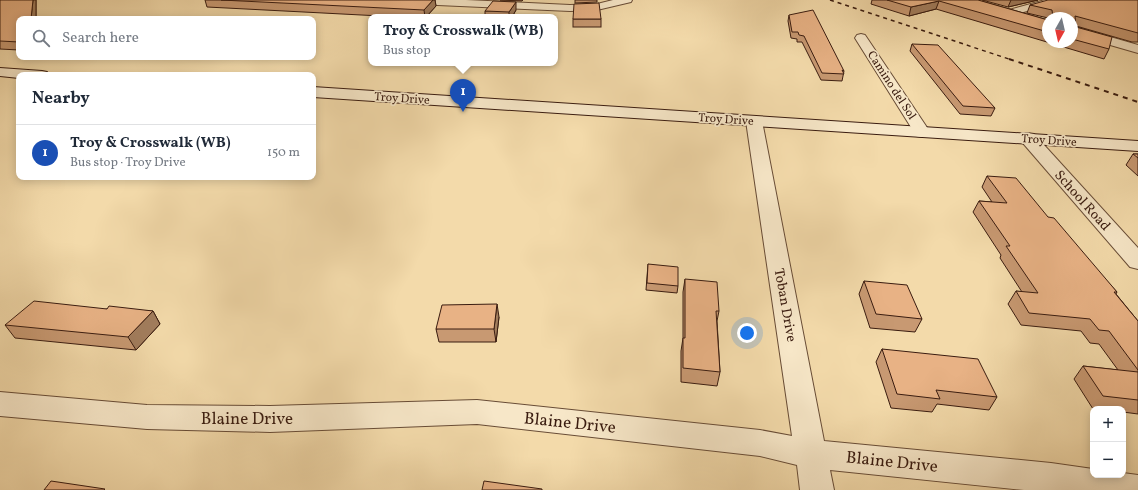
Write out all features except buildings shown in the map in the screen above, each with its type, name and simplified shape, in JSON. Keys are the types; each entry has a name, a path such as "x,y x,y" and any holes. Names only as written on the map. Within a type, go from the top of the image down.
{"street":[{"path":"393,0 469,2 570,8 597,7 627,0"},
{"path":"1028,18 1005,12 1057,0"},
{"path":"1078,32 1138,49"},
{"name":"Camino del Sol","path":"861,38 922,132"},
{"path":"0,72 16,73"},
{"name":"Troy Drive","path":"316,92 1138,146"},
{"name":"Toban Drive","path":"754,121 818,490"},
{"name":"School Road","path":"1028,138 1138,262"},
{"name":"Blaine Drive","path":"0,404 147,417 254,419 477,412 760,443 812,454 1051,478 1138,490"}],"railway":[{"path":"830,0 1012,60"},
{"path":"1012,60 1138,102"}],"place":[{"name":"Troy & Crosswalk (WB)","path":"463,112"}]}
